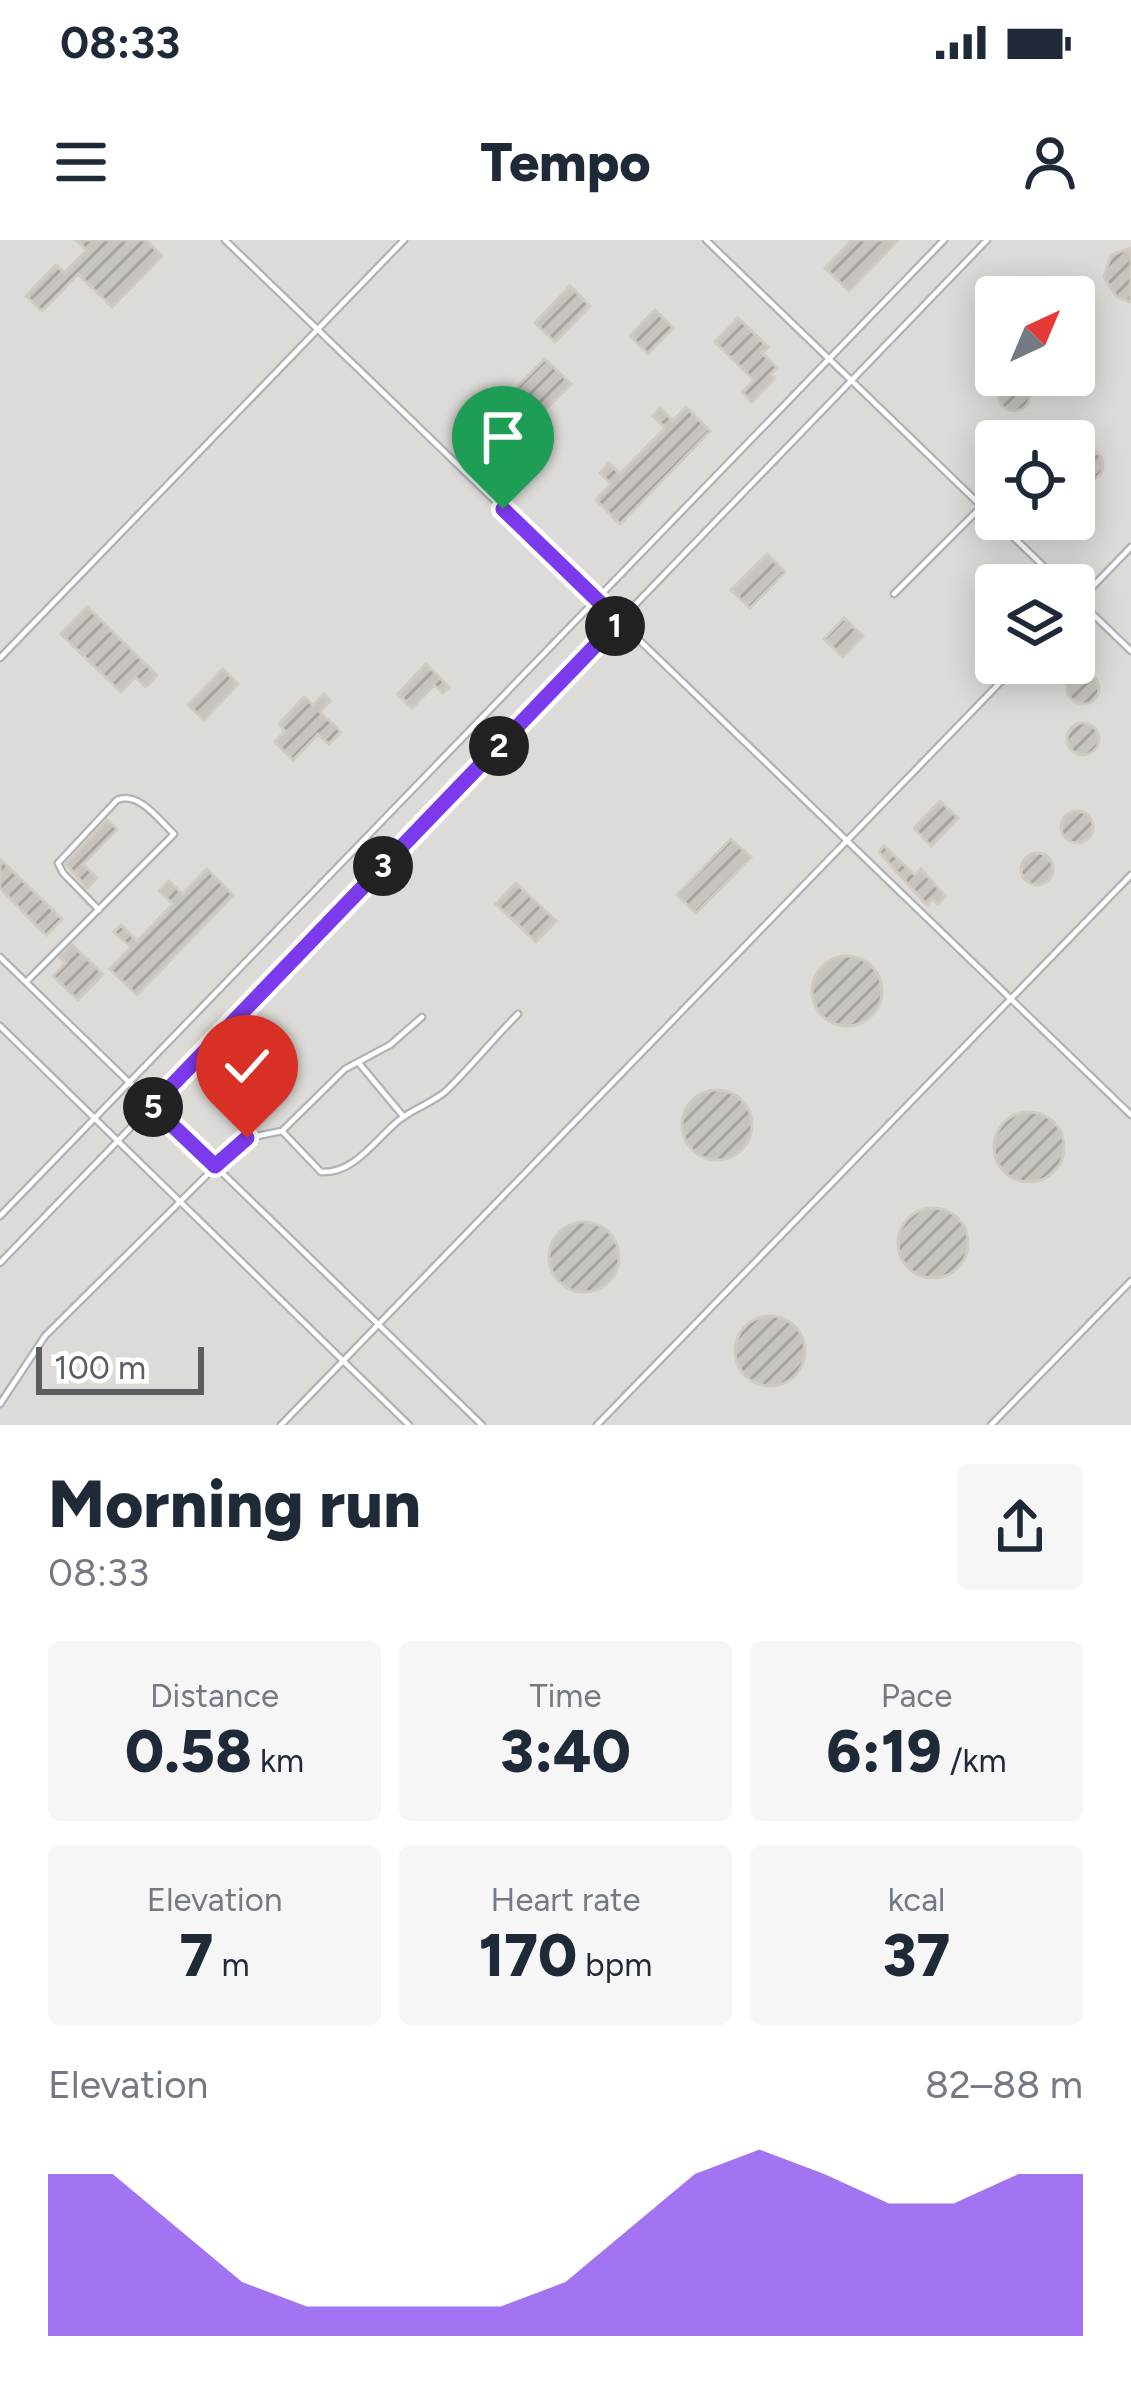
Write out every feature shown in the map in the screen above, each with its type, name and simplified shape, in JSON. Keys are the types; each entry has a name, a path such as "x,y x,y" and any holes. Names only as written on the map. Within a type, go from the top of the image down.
{"lane":[{"path":"225,240 1131,1115"},
{"path":"0,658 404,240"},
{"path":"706,240 975,499"},
{"path":"0,1216 944,240"},
{"path":"0,1264 987,240"},
{"path":"894,594 975,513"},
{"path":"1017,540 1041,564"},
{"path":"1095,582 1131,547"},
{"path":"1095,618 1131,651"},
{"path":"280,1425 998,684"},
{"path":"26,982 175,834 135,798 117,800 58,863 98,910"},
{"path":"598,1425 1131,875"},
{"path":"0,957 482,1425"},
{"path":"282,1131 321,1172 334,1173 353,1163 403,1116 422,1110 446,1090 518,1014"},
{"path":"0,1404 45,1336 215,1166 247,1138 282,1131 345,1069 390,1045 422,1017"},
{"path":"0,1026 409,1425"},
{"path":"358,1062 403,1116"},
{"path":"991,1425 1131,1281"},
{"path":"608,1415 618,1425"}],"shaded area":[{"path":"0,240 1131,240 1131,1425 0,1425"}],"building":[{"path":"76,240 146,240 162,256 112,307 78,274 42,311 26,296 56,265 64,273 87,250"},
{"path":"852,240 898,240 849,291 825,268"},
{"path":"1131,248 1131,302 1117,297 1104,277 1111,255"},
{"path":"570,286 590,306 555,342 535,323"},
{"path":"655,310 673,328 648,354 630,336"},
{"path":"738,318 768,347 762,353 777,368 771,374 775,378 752,402 742,392 754,380 715,342"},
{"path":"545,359 571,384 536,419 510,394"},
{"path":"998,396 1030,396 1025,406 1014,411"},
{"path":"686,407 710,431 620,524 596,500 611,484 600,473 609,463 620,474 665,428 653,416 660,408 673,421"},
{"path":"1095,452 1103,465 1095,478"},
{"path":"767,554 785,572 750,608 731,590"},
{"path":"87,607 157,675 146,687 135,677 121,692 61,634"},
{"path":"844,618 863,636 843,657 824,639"},
{"path":"426,664 449,687 443,693 434,685 412,708 398,694"},
{"path":"223,669 238,684 204,720 188,705"},
{"path":"1095,678 1098,694 1089,703 1077,703 1068,694 1068,684 1095,684"},
{"path":"324,694 330,701 320,712 341,732 329,744 318,734 293,760 275,742 285,731 279,724 304,697 313,705"},
{"path":"1083,723 1094,728 1099,739 1094,750 1083,755 1072,750 1067,739 1072,728"},
{"path":"940,801 958,818 931,846 914,828"},
{"path":"1077,811 1088,816 1093,827 1088,838 1077,843 1066,838 1061,827 1066,816"},
{"path":"107,820 117,829 83,864 97,878 87,888 66,864"},
{"path":"731,839 751,857 696,913 677,895"},
{"path":"884,846 915,875 921,869 945,896 938,904 932,899 927,905 879,852"},
{"path":"1037,853 1048,858 1053,869 1048,880 1037,885 1026,880 1021,869 1026,858"},
{"path":"0,859 62,919 46,935 0,888"},
{"path":"207,869 233,895 137,995 110,969 131,947 114,932 121,925 137,941 173,904 159,891 169,881 182,894"},
{"path":"516,883 556,921 536,942 496,904"},
{"path":"72,945 103,974 78,1000 53,976 66,963 60,957"},
{"path":"847,956 872,966 882,991 872,1016 847,1026 822,1016 812,991 822,966"},
{"path":"717,1090 742,1100 752,1125 742,1150 717,1160 692,1150 682,1125 692,1100"},
{"path":"1029,1112 1054,1122 1064,1147 1054,1172 1029,1182 1004,1172 994,1147 1004,1122"},
{"path":"933,1208 958,1218 968,1243 958,1268 933,1278 908,1268 898,1243 908,1218"},
{"path":"584,1222 609,1232 619,1257 609,1282 584,1292 559,1282 549,1257 559,1232"},
{"path":"770,1316 795,1326 805,1351 795,1376 770,1386 745,1376 735,1351 745,1326"}],"route":[{"path":"247,1138 215,1166 152,1106 619,621 503,509"}]}
